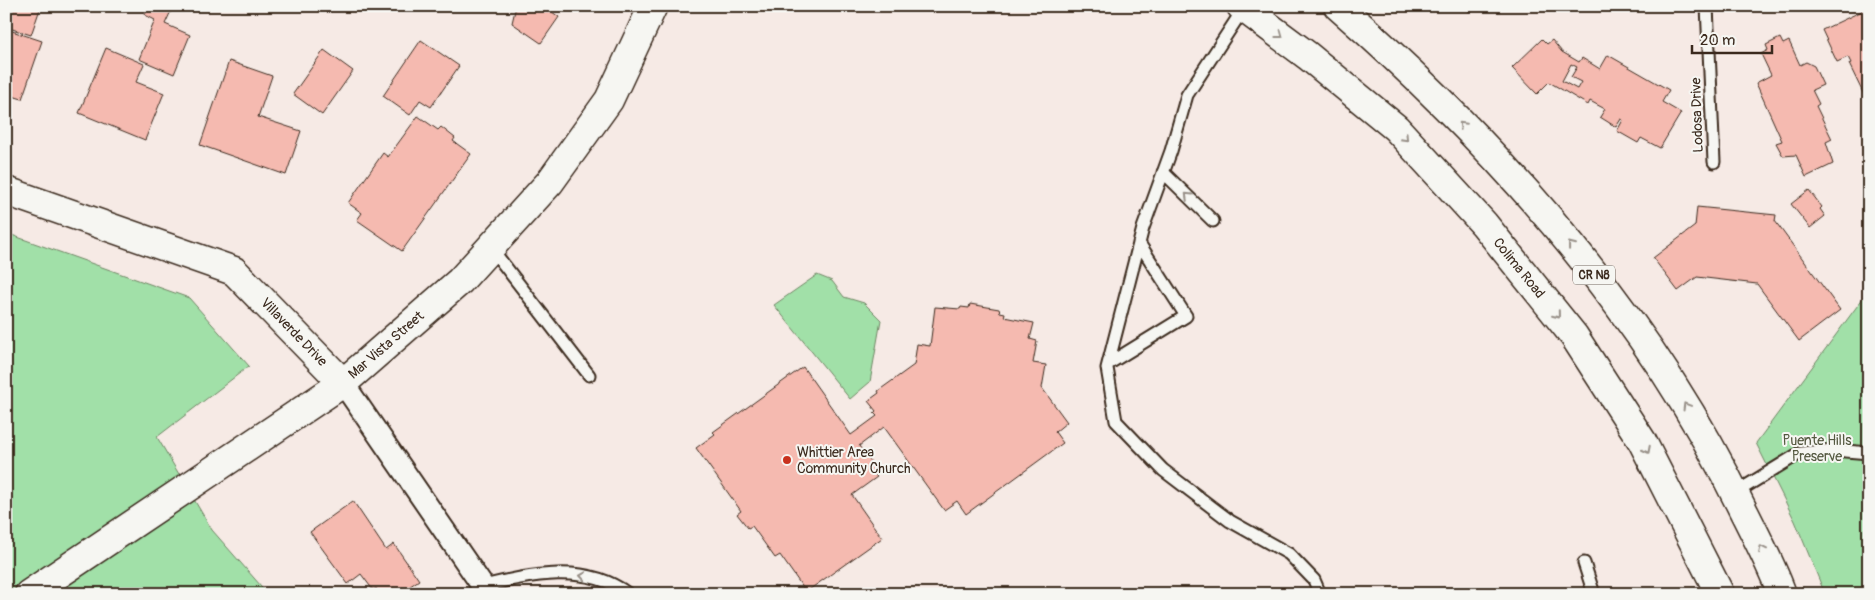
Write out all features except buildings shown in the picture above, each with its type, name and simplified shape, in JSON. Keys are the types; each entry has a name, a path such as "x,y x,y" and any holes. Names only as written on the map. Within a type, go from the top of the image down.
{"main road":[{"name":"Mar Vista Street","path":"29,594 343,383 460,281 550,182 609,100 652,6"},
{"name":"CR N8","path":"1338,6 1387,49 1492,155 1560,231 1653,352 1711,448 1782,594"},
{"name":"Colima Road","path":"1242,7 1308,56 1396,128 1484,224 1574,336 1642,441 1720,594"},
{"name":"Villaverde Drive","path":"6,192 234,271 343,383"}],"street":[{"name":"Villaverde Drive","path":"343,383 486,590"}],"lane":[{"name":"Lodosa Drive","path":"1707,6 1714,162"},
{"path":"1242,7 1187,95 1139,243 1108,364 1116,421 1163,470 1230,521 1289,554 1314,580 1320,594"},
{"path":"1163,172 1214,221"},
{"path":"1108,364 1186,316 1139,243"},
{"path":"491,248 589,375"},
{"path":"1734,493 1800,453 1834,450 1869,453"},
{"path":"1584,563 1594,594"},
{"path":"486,590 527,576 571,574 599,578 628,594"}],"green space":[{"path":"6,233 189,298 249,366 157,437 212,530 268,594 6,594"},
{"path":"817,275 832,281 844,297 864,303 881,320 870,382 850,399 774,305"},
{"name":"Puente Hills Preserve","path":"1869,290 1869,594 1825,594 1795,521 1756,443"}],"place":[{"name":"Whittier Area Community Church","path":"787,460"}]}
